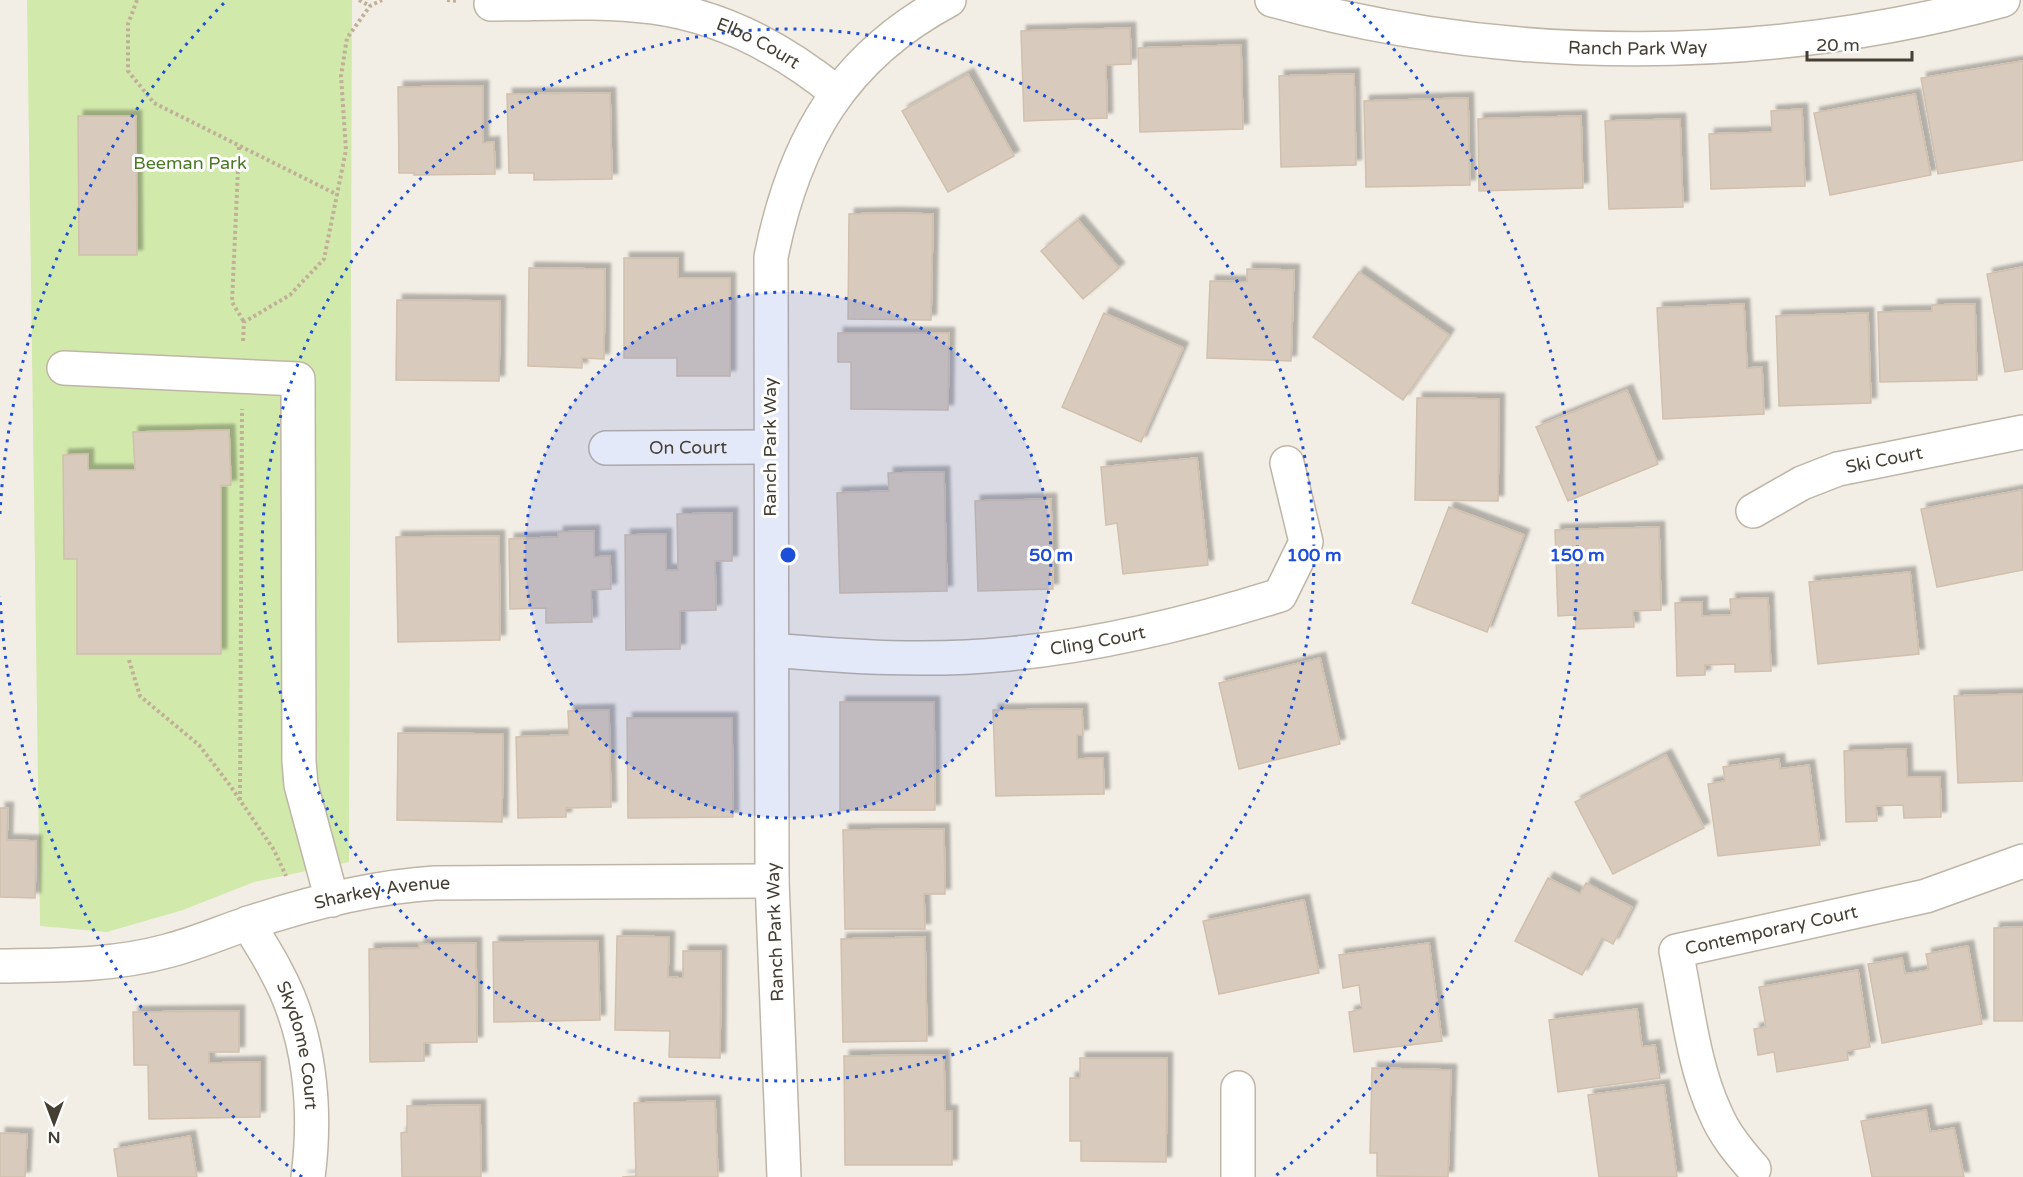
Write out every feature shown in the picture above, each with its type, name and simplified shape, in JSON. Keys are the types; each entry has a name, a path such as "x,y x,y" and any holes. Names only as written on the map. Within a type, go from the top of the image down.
{"street":[{"name":"Ranch Park Way","path":"784,1177 772,881 771,257 790,178 806,142 837,93 864,62 894,35 925,13 949,0"},
{"name":"Ranch Park Way","path":"1272,0 1391,27 1487,41 1584,48 1671,49 1779,42 1875,29 2003,0"},
{"name":"Elbo Court","path":"491,4 608,4 652,7 693,15 732,28 769,45 805,67 837,93"},
{"path":"64,368 298,379 299,761 301,785 332,900"},
{"name":"Ski Court","path":"1753,511 1802,483 1838,469 2023,432"},
{"name":"On Court","path":"606,448 770,447"},
{"name":"Cling Court","path":"771,650 884,658 1007,654 1085,644 1201,620 1280,595 1306,542 1287,463"},
{"name":"Contemporary Court","path":"1754,1169 1734,1146 1715,1113 1703,1078 1676,951 1926,896 2023,861"},
{"name":"Sharkey Avenue","path":"0,966 93,964 131,959 168,951 299,907 393,885 772,881"},
{"name":"Skydome Court","path":"248,923 277,972 305,1051 311,1092 312,1134 308,1177"},
{"path":"1238,1088 1238,1177"}],"path":[{"path":"138,0 128,24 128,71 154,103 338,195"},
{"path":"359,0 370,6"},
{"path":"244,322 290,295 324,259 346,150 341,76 346,38 370,6 382,0"},
{"path":"239,147 232,302 244,322 240,800"},
{"path":"129,660 140,696 199,745 240,800 274,850 299,907"}],"green space":[{"name":"Beeman Park","path":"27,0 352,0 349,862 254,882 183,910 107,932 40,926"}],"building":[{"path":"1130,28 1131,64 1106,65 1107,118 1024,121 1021,31"},
{"path":"1241,45 1243,129 1140,132 1138,48"},
{"path":"2023,61 2023,160 1938,174 1921,78"},
{"path":"968,74 1014,156 948,192 902,111"},
{"path":"1354,74 1356,165 1281,167 1279,76"},
{"path":"483,86 483,143 494,142 495,174 414,175 414,173 399,173 398,87"},
{"path":"610,93 612,179 534,180 534,173 509,173 507,94"},
{"path":"1915,94 1931,175 1830,195 1814,113"},
{"path":"1468,98 1470,185 1366,187 1364,101"},
{"path":"1802,109 1805,186 1711,189 1709,134 1772,132 1771,111"},
{"path":"78,116 136,116 137,255 79,255"},
{"path":"1581,116 1583,188 1479,191 1478,119"},
{"path":"1680,119 1683,207 1609,209 1605,121"},
{"path":"849,214 933,214 931,320 848,319"},
{"path":"1078,220 1119,268 1083,299 1041,251"},
{"path":"624,258 678,258 678,278 730,278 730,376 677,376 677,358 624,358"},
{"path":"2023,267 2023,369 2005,372 1987,274"},
{"path":"529,268 605,269 604,359 582,358 582,368 528,366"},
{"path":"1247,269 1294,270 1291,361 1207,358 1210,281 1247,282"},
{"path":"1359,272 1449,335 1403,400 1313,337"},
{"path":"397,300 500,301 499,381 396,380"},
{"path":"1744,304 1747,368 1762,367 1764,414 1663,419 1657,308"},
{"path":"1975,304 1977,380 1880,382 1878,312 1932,311 1932,305"},
{"path":"1104,313 1183,348 1141,442 1062,407"},
{"path":"1868,313 1871,403 1779,406 1776,316"},
{"path":"838,333 949,333 948,410 851,409 851,362 838,362"},
{"path":"1627,390 1658,464 1568,501 1536,427"},
{"path":"1417,398 1499,399 1498,501 1415,500"},
{"path":"229,430 231,485 221,486 221,654 77,654 77,559 64,559 63,455 88,454 88,470 135,470 133,432"},
{"path":"1197,458 1208,565 1123,574 1117,523 1106,525 1101,467"},
{"path":"944,472 947,591 840,593 837,493 889,491 888,473"},
{"path":"2022,490 2023,570 1937,587 1921,509"},
{"path":"1051,499 1053,589 978,591 975,501"},
{"path":"1449,507 1524,535 1487,632 1412,603"},
{"path":"732,513 732,561 715,561 716,610 680,611 680,649 626,650 625,535 666,534 666,570 678,570 677,514"},
{"path":"1659,527 1661,610 1633,611 1634,627 1576,629 1575,615 1558,616 1555,530"},
{"path":"594,531 594,557 610,556 611,589 591,590 592,622 546,623 546,608 510,609 509,539 558,537 558,532"},
{"path":"499,536 500,640 398,642 396,537"},
{"path":"1910,572 1919,654 1818,664 1809,582"},
{"path":"1768,598 1771,671 1735,672 1735,664 1705,665 1705,675 1677,676 1675,603 1702,602 1702,616 1731,615 1730,599"},
{"path":"1320,658 1340,744 1239,769 1219,683"},
{"path":"2023,694 2023,781 1958,783 1954,696"},
{"path":"840,702 934,702 935,810 840,810"},
{"path":"1082,709 1083,735 1077,735 1077,759 1103,758 1104,794 996,796 993,710"},
{"path":"609,710 611,807 566,808 566,817 518,818 516,737 569,735 568,711"},
{"path":"627,718 732,718 733,817 628,818"},
{"path":"398,733 503,734 502,822 397,820"},
{"path":"1906,749 1907,777 1940,777 1941,817 1904,818 1903,805 1876,806 1877,821 1846,822 1844,751"},
{"path":"1666,755 1704,828 1613,874 1575,802"},
{"path":"1779,759 1780,769 1809,765 1820,845 1718,856 1708,784 1725,781 1723,767"},
{"path":"0,808 8,808 7,840 36,841 35,898 0,897"},
{"path":"944,829 945,894 924,894 925,929 845,929 843,830"},
{"path":"1548,878 1580,894 1586,883 1632,907 1613,944 1602,938 1582,975 1515,941"},
{"path":"1304,900 1319,973 1219,994 1203,921"},
{"path":"2023,927 2023,1021 1994,1021 1994,928"},
{"path":"617,936 669,937 668,977 683,978 683,951 721,951 720,1058 669,1057 670,1031 615,1030"},
{"path":"925,937 927,1041 843,1042 841,939"},
{"path":"598,941 600,1020 494,1022 493,942"},
{"path":"476,943 477,1042 424,1043 424,1061 370,1062 369,949 419,948 419,944"},
{"path":"1429,943 1442,1041 1354,1052 1349,1012 1362,1009 1359,985 1343,988 1339,955"},
{"path":"1968,946 1982,1024 1882,1043 1868,964 1902,958 1905,974 1929,970 1926,954"},
{"path":"1858,970 1870,1047 1847,1051 1848,1060 1777,1072 1774,1052 1758,1055 1754,1029 1766,1027 1759,987"},
{"path":"1637,1009 1642,1047 1655,1045 1660,1078 1558,1092 1549,1020"},
{"path":"239,1011 239,1052 209,1052 209,1063 260,1062 260,1117 149,1119 148,1065 134,1065 133,1012"},
{"path":"944,1055 945,1111 952,1111 952,1165 845,1165 844,1056"},
{"path":"1080,1058 1167,1058 1166,1162 1081,1161 1081,1141 1070,1141 1070,1078 1080,1078"},
{"path":"1372,1068 1451,1070 1448,1177 1377,1176 1377,1153 1370,1153"},
{"path":"1664,1085 1677,1177 1599,1177 1588,1095"},
{"path":"715,1101 718,1177 622,1177 636,1176 634,1103"},
{"path":"480,1105 481,1177 402,1177 401,1133 407,1132 407,1106"},
{"path":"1926,1110 1930,1132 1954,1128 1964,1177 1872,1177 1861,1121"},
{"path":"0,1133 27,1134 25,1177 0,1177"},
{"path":"190,1136 197,1177 118,1177 114,1149"}]}
